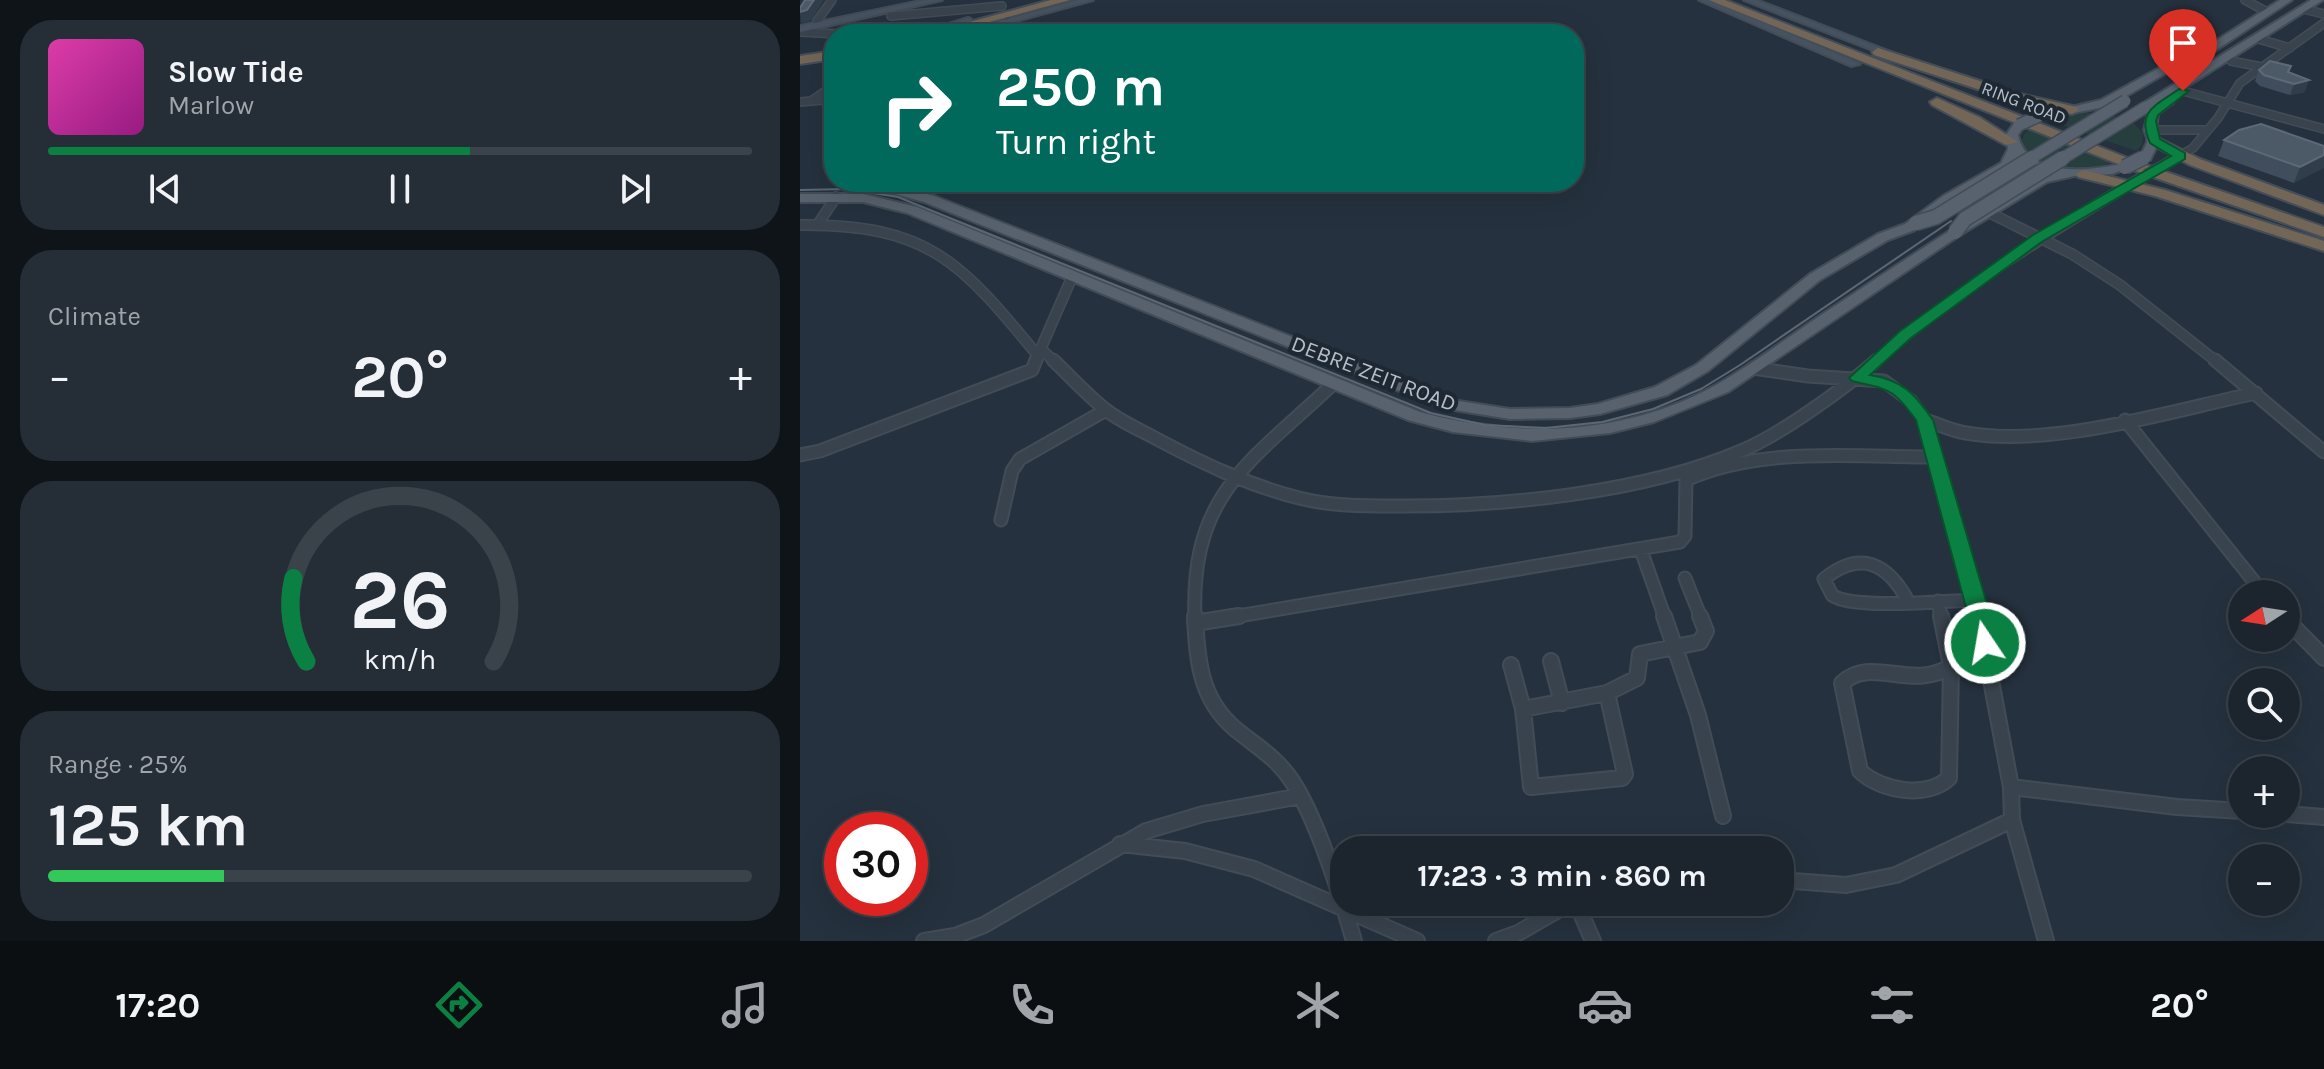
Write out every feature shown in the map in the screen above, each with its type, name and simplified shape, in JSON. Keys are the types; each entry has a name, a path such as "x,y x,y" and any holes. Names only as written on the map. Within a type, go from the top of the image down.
{"highway":[{"path":"970,24 1064,0"},
{"path":"985,24 1078,0"},
{"name":"RING ROAD","path":"1715,0 2138,167 2324,232"},
{"name":"RING ROAD","path":"1733,0 2022,114 2324,225"},
{"path":"1761,17 1974,120 2013,146"},
{"path":"1795,25 2016,97 2072,110"},
{"path":"800,57 824,55"},
{"path":"2152,135 2173,160 2324,210"},
{"path":"2077,173 2130,184 2324,246"}],"main road":[{"path":"1916,223 1936,217 2287,0"},
{"path":"1955,232 2043,179 2125,167 2146,157 2152,135 2152,113 2233,57 2255,38 2303,9 2321,9"},
{"path":"1916,223 1948,199 2006,165 2013,146 2012,135 2019,125 2039,116 2117,98 2203,48 2215,45"},
{"path":"1955,232 1965,219 2233,57"},
{"path":"2072,110 2119,115 2152,135"},
{"path":"2013,146 2024,160 2077,173"},
{"name":"DEBRE ZEIT ROAD","path":"800,186 824,186"},
{"name":"DEBRE ZEIT ROAD","path":"900,192 929,199 1421,395 1448,404 1510,414 1600,409 1634,401 1673,385 1702,368 1815,277 1883,237 1916,223"},
{"name":"DEBRE ZEIT ROAD","path":"800,198 872,200 912,210 1414,416 1458,428 1550,436 1615,429 1674,412 1722,388 1955,232"}],"street":[{"path":"817,21 832,0"},
{"path":"800,29 817,21 923,0"},
{"path":"827,24 893,12 936,0"},
{"path":"930,14 936,0"},
{"path":"958,24 1051,0"},
{"path":"893,12 930,14 1004,10 1089,0"},
{"path":"1703,0 1855,64"},
{"path":"1748,0 1905,60"},
{"path":"2245,0 2267,12"},
{"path":"962,23 965,15 972,10"},
{"path":"977,24 1004,10"},
{"path":"886,24 893,12"},
{"path":"800,225 818,224 904,235 943,254 997,305 1041,353 1106,410 1160,441 1235,477 1329,504 1405,507 1479,504 1631,483 1735,455 1857,378 1906,335 2038,238 2193,148 2240,83 2324,23"},
{"path":"800,29 824,25"},
{"path":"800,29 824,32"},
{"path":"2255,38 2290,48"},
{"path":"2233,57 2262,67"},
{"path":"2183,91 2324,129"},
{"path":"810,101 824,92"},
{"path":"800,102 824,100"},
{"path":"2152,135 2208,130"},
{"path":"818,224 836,197"},
{"path":"1990,213 2072,254 2120,285 2256,393 2324,452"},
{"path":"800,455 1023,376 1032,370 1041,353 1072,277"},
{"path":"1753,368 1820,378 1857,378 1889,383 1911,401 1925,420 1975,600 2011,787 2012,820 2046,941"},
{"path":"1330,869 1301,796 1284,770 1272,757 1234,730 1208,700 1197,657 1195,623 1196,574 1202,535 1212,510 1235,477 1334,383"},
{"path":"1925,420 1964,433 2012,437 2080,429 2256,393"},
{"path":"1001,520 1012,471 1020,459 1106,410"},
{"path":"2125,420 2253,580"},
{"path":"1735,455 1753,460"},
{"path":"1195,623 1670,545 1680,542 1685,536 1686,480 1695,474 1753,460 1935,457"},
{"path":"1641,550 1716,770 1723,816"},
{"path":"1908,601 1888,572 1877,566 1848,565 1832,571 1824,579 1827,590 1841,601 1908,601 1938,601 1975,600"},
{"path":"1523,709 1607,693 1637,678 1640,654 1700,642 1706,631 1685,578"},
{"path":"1938,601 1951,666 1949,778 1945,785 1935,789 1882,787 1869,781 1860,771 1842,683 1846,677 1859,672 1933,676 1951,666"},
{"path":"2300,633 2324,658"},
{"path":"1551,661 1562,703"},
{"path":"1511,665 1523,709 1531,787 1622,778 1625,774 1607,693"},
{"path":"2011,787 2164,806 2228,810"},
{"path":"924,941 950,940 983,927 1120,844 1178,819 1301,796"},
{"path":"2300,815 2324,817"},
{"path":"1794,881 1846,885 1896,875 2012,820"},
{"path":"1120,844 1185,851 1254,869 1330,903"},
{"path":"1348,916 1354,941"},
{"path":"1360,916 1417,941"},
{"path":"1496,941 1549,916"},
{"path":"1581,916 1593,941"}],"green space":[{"path":"2087,113 2118,117 2132,123 2143,134 2142,145 2136,151 2048,120"},
{"path":"2031,128 2120,160 2081,168 2040,162 2021,145 2024,134"}],"building":[{"path":"805,0 814,0 807,10 800,12 800,8"},
{"path":"2270,61 2291,66 2288,72 2309,80 2294,84 2264,75 2259,70"},
{"path":"2261,124 2324,146 2324,155 2300,167 2224,140 2239,130"}],"tram line":[{"path":"800,190 824,189"},
{"path":"866,192 898,197 1431,413 1485,425 1546,428 1602,422 1653,409 1701,389 1951,221"}],"route":[{"path":"1985,643 1925,420 1911,401 1889,383 1857,378 1906,335 2038,238 2180,156 2154,140 2150,121 2152,113 2183,91"}]}
